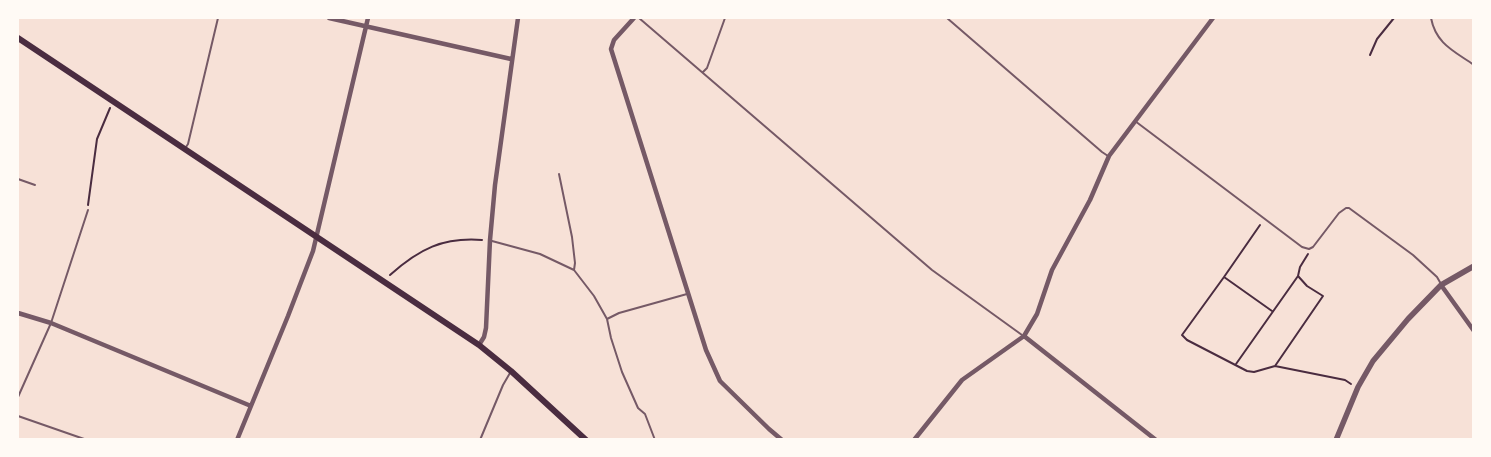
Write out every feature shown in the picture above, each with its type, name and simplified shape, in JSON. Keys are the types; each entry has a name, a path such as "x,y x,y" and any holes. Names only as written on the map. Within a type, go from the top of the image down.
{"main road":[{"path":"18,38 480,345 586,440"}],"street":[{"path":"329,18 511,59"},
{"path":"237,440 313,251 368,18"},
{"path":"480,345 486,328 490,240 511,59 518,18"},
{"path":"634,18 614,40 611,49 706,350 720,381 782,440"},
{"path":"914,440 962,380 1024,336 1037,314 1052,270 1086,207 1109,156 1213,18"},
{"path":"1336,440 1358,387 1373,361 1408,319 1441,285 1474,266"},
{"path":"1441,285 1474,331"},
{"path":"18,312 51,323 251,406"},
{"path":"1024,336 1156,440"}],"lane":[{"path":"184,149 188,144 218,18"},
{"path":"639,18 932,270 1024,336"},
{"path":"703,72 707,68 725,18"},
{"path":"947,18 1109,156"},
{"path":"1431,18 1442,42 1449,49 1474,65"},
{"path":"1135,121 1302,247 1309,249 1313,247 1339,213 1346,208 1350,208 1413,255 1437,277 1441,285"},
{"path":"559,174 572,237 574,270"},
{"path":"18,179 35,185"},
{"path":"18,397 51,323 88,210"},
{"path":"490,240 540,254 574,270 594,296 607,320 622,372 638,408 645,414 655,440"},
{"path":"607,320 619,314 687,294"},
{"path":"480,440 503,385 511,371"},
{"path":"18,416 86,440"}],"path":[{"path":"1370,55 1377,39 1394,18"},
{"path":"88,210 97,139 114,101"},
{"path":"1264,219 1182,335 1187,340 1247,371 1254,372 1275,366 1345,380 1358,387"},
{"path":"383,282 415,255 445,242 463,239 490,240"},
{"path":"1235,364 1298,276 1300,267 1308,257 1309,249"},
{"path":"1275,366 1323,296 1307,286 1298,276"},
{"path":"1224,277 1272,311"}]}
